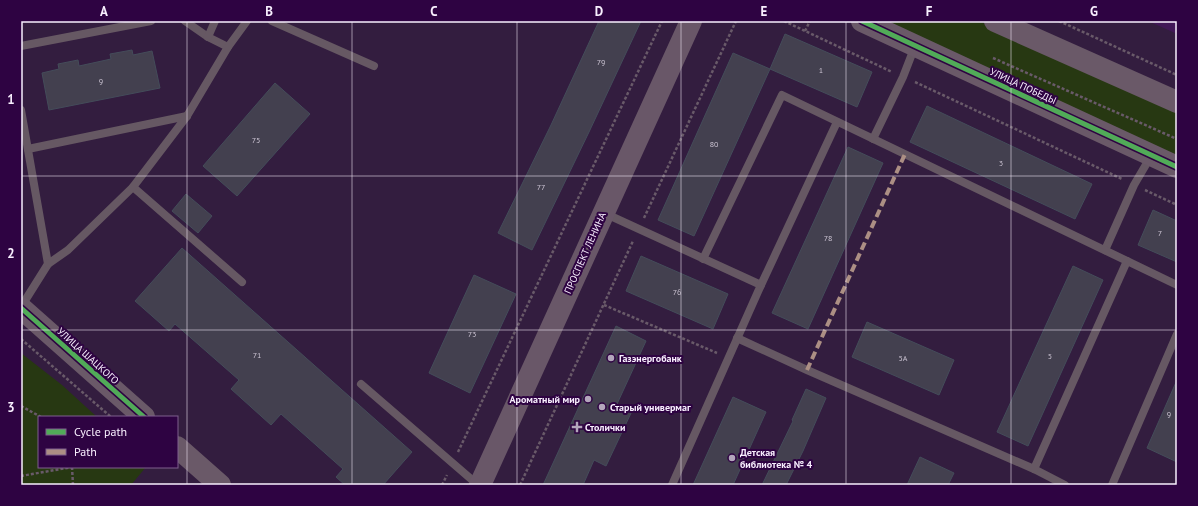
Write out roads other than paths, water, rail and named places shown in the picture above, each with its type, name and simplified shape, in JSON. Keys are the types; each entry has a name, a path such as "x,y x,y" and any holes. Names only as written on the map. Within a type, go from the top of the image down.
{"main road":[{"name":"ПРОСПЕКТ ЛЕНИНА","path":"479,485 691,21"}],"street":[{"name":"УЛИЦА ПОБЕДЫ","path":"862,21 1177,167"},
{"path":"995,21 1176,98"},
{"name":"УЛИЦА ШАЦКОГО","path":"21,308 143,416"},
{"path":"178,448 220,485"}],"lane":[{"path":"21,46 119,24 151,21"},
{"path":"185,21 228,47"},
{"path":"208,36 215,21"},
{"path":"21,308 48,264 68,250 133,187 187,116 228,47 247,21"},
{"path":"272,21 374,66"},
{"path":"873,139 903,77 915,46"},
{"path":"703,259 782,95 1177,285"},
{"path":"21,110 48,264"},
{"path":"28,149 187,116"},
{"path":"672,485 728,357 837,122"},
{"path":"1105,250 1134,185 1151,155"},
{"path":"133,187 242,282"},
{"path":"604,213 761,285"},
{"path":"1034,469 1127,261"},
{"path":"1112,485 1177,334"},
{"path":"737,338 1034,469 1064,485"},
{"path":"361,384 479,485"}],"place":[{"name":"Газэнергобанк","path":"611,358"},
{"name":"Ароматный мир","path":"588,399"},
{"name":"Старый универмаг","path":"602,407"},
{"name":"Столички","path":"577,427"},
{"name":"Детская библиотека № 4","path":"732,458"}]}
